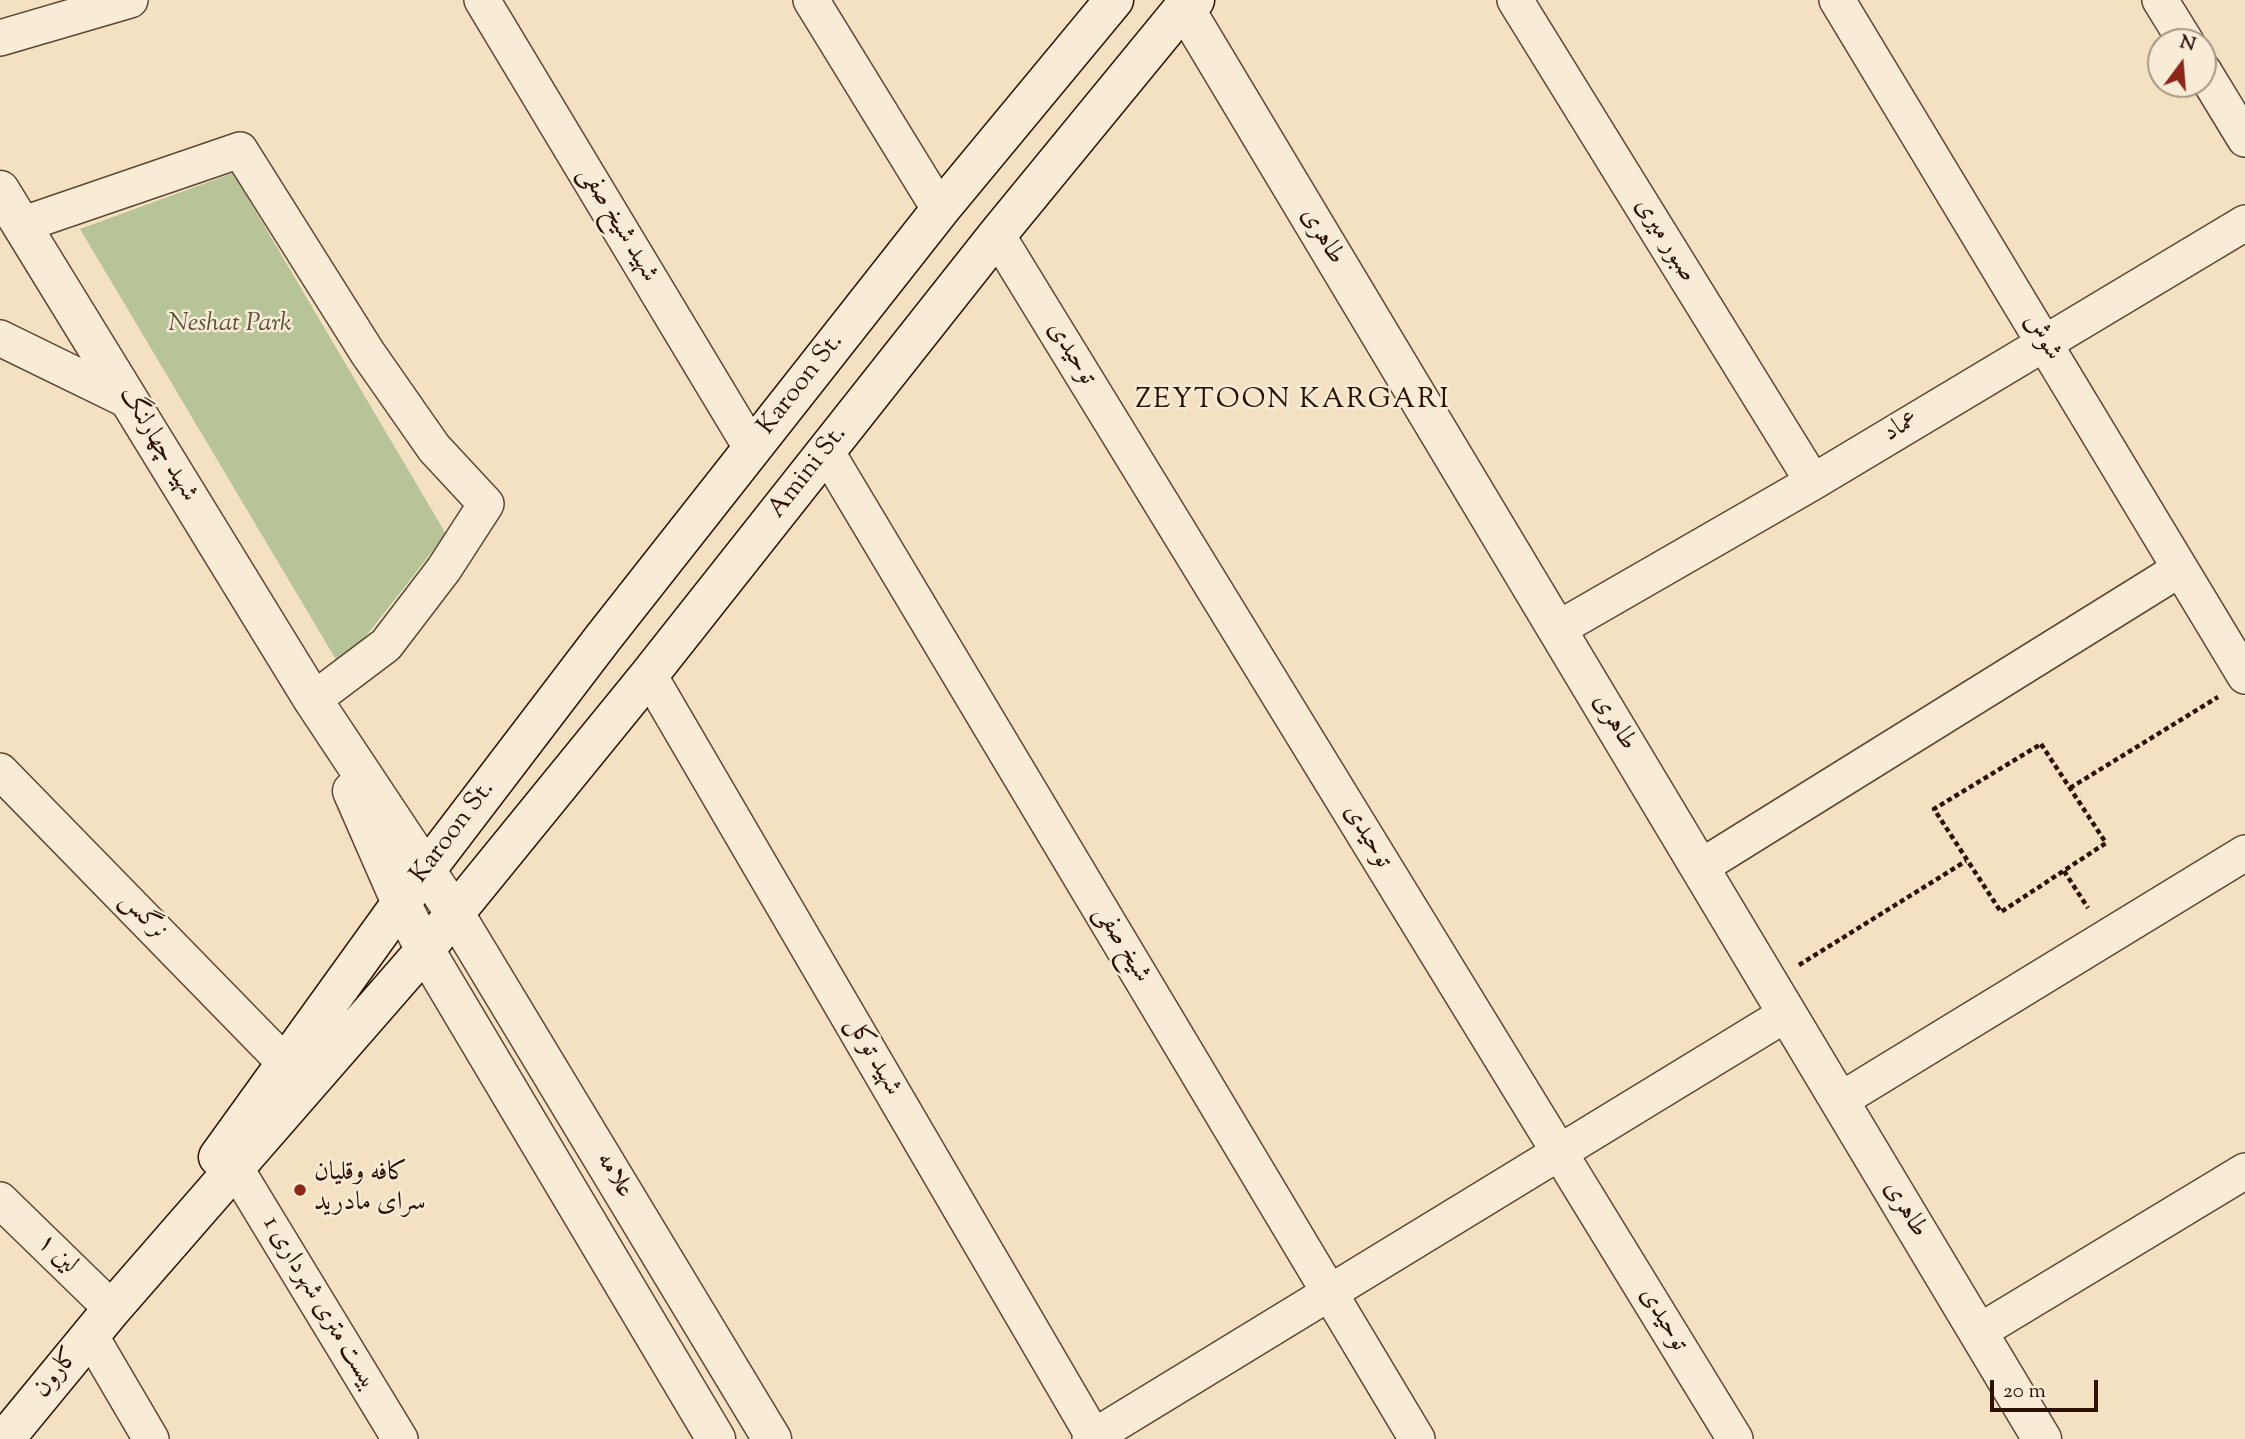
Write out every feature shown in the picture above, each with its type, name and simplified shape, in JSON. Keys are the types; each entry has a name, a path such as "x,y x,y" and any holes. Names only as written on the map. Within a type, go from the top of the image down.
{"street":[{"path":"0,38 130,0"},
{"name":"شهید شیخ صفی","path":"482,0 752,449"},
{"path":"811,0 940,210"},
{"name":"Karoon St.","path":"229,1160 284,1062 426,870 940,210 1114,0"},
{"name":"صبور میری","path":"1516,0 1813,482"},
{"name":"شوش","path":"1837,0 2180,569 2233,685"},
{"path":"2160,0 2177,28"},
{"name":"Amini St.","path":"425,950 649,675 997,235 1186,2"},
{"name":"طاهری","path":"1186,2 1556,630 2042,1439"},
{"path":"2217,93 2245,139"},
{"path":"21,225 240,150 367,352 411,416 434,448 486,504 444,569 386,645 313,700"},
{"name":"شهید چهارلنگ","path":"0,190 313,700"},
{"name":"عماد","path":"1556,630 1813,482 2245,223"},
{"name":"توحیدی","path":"997,235 1735,1439"},
{"path":"0,338 131,402"},
{"name":"شیخ صفی","path":"826,452 1417,1439"},
{"path":"1699,867 2180,569"},
{"name":"شهید توکل","path":"649,675 1093,1438"},
{"name":"علامه","path":"313,700 454,914 772,1439"},
{"name":"علامه","path":"313,700 401,903 425,950 716,1439"},
{"name":"نرگس","path":"0,771 284,1062"},
{"path":"1839,1101 2245,853"},
{"name":"Karoon St.","path":"101,1322 229,1160 425,950"},
{"path":"1093,1438 1559,1153 1777,999"},
{"name":"بیست متری شهرداری 1","path":"229,1160 400,1439"},
{"path":"1978,1334 2243,1178"},
{"name":"لین ۱","path":"0,1200 101,1322 151,1439"},
{"name":"کارون","path":"5,1439 101,1322"}],"path":[{"path":"2070,788 2233,685"},
{"path":"2041,744 2106,843 2001,912 1966,861 1934,809 2041,744"},
{"path":"1777,999 1966,861"},
{"path":"2064,870 2107,937"}],"green space":[{"name":"Neshat Park","path":"233,173 446,534 341,668 80,229"}],"place":[{"name":"کافه وقلیان سرای مادرید","path":"300,1190"}],"district":[{"name":"ZEYTOON KARGARI","path":"1293,402"}]}
